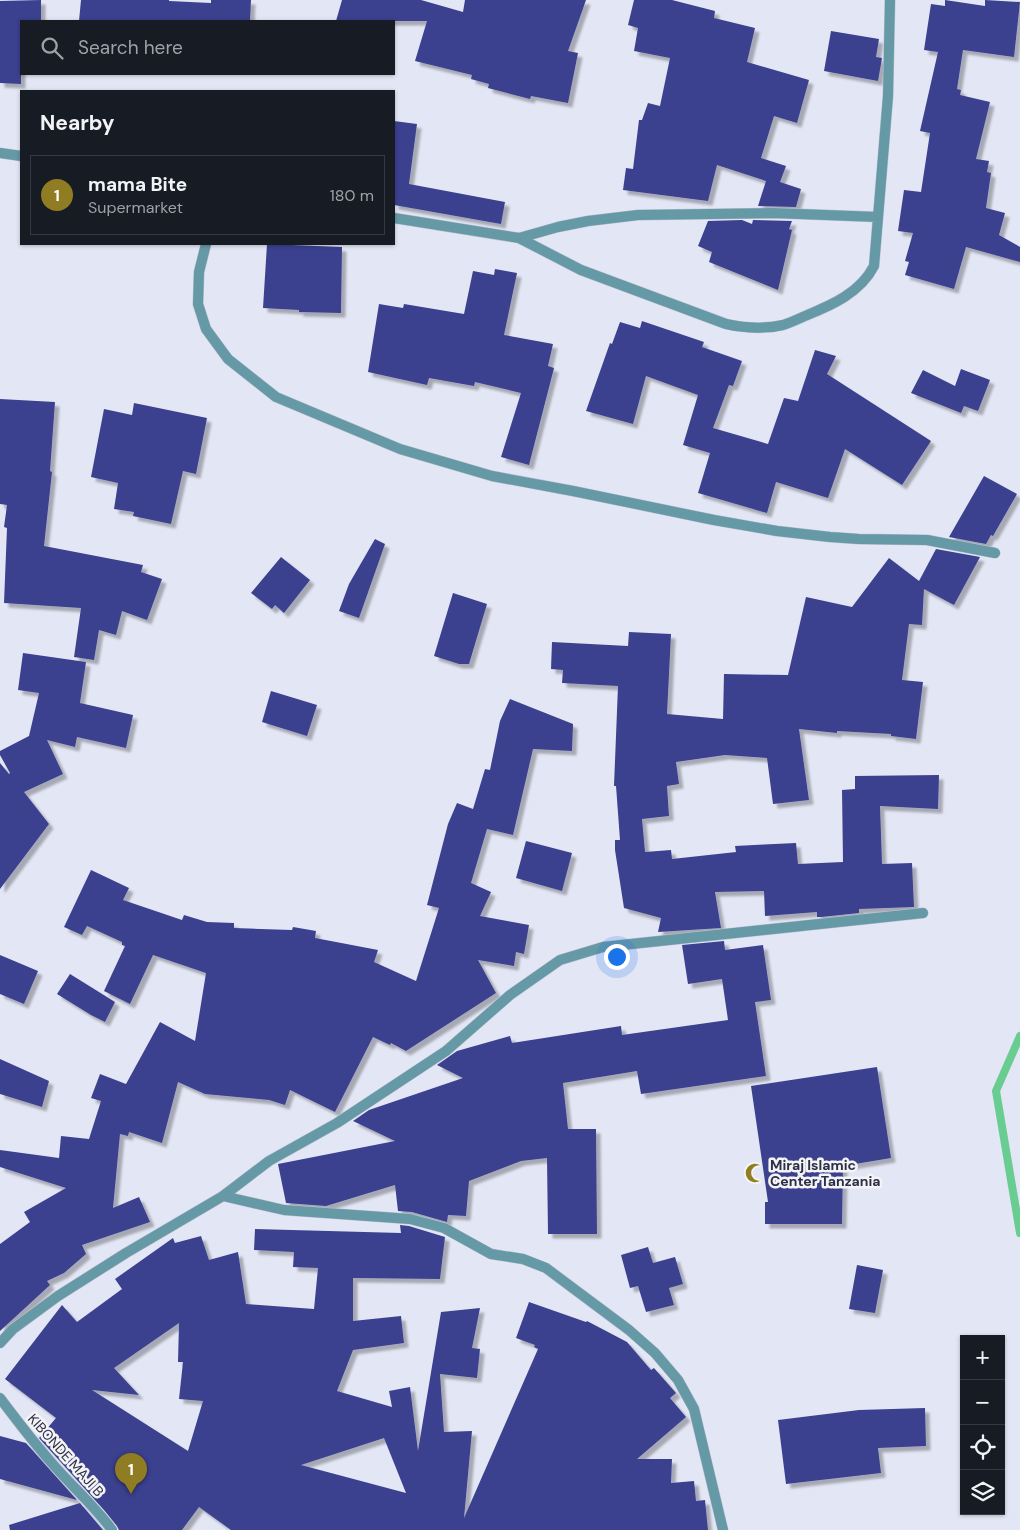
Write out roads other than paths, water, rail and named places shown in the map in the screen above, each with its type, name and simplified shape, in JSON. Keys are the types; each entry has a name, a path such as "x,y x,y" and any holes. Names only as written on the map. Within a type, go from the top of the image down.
{"street":[{"path":"395,218 519,238 581,270 726,324 742,328 783,325 828,307 860,286 874,266 888,96 890,0"},
{"path":"0,153 20,156"},
{"path":"519,238 588,221 638,215 773,213 878,217"},
{"path":"206,245 199,272 198,304 206,329 228,359 276,397 400,449 492,476 714,520 777,531 830,537 927,540 995,553"},
{"path":"0,1343 13,1329 58,1296 126,1253 223,1196 269,1161 337,1123 446,1051 510,995 560,960 602,947 923,913"},
{"path":"223,1196 284,1210 410,1219 444,1228 491,1254 523,1259 546,1268 629,1330 655,1353 678,1380 694,1410 723,1530"},
{"name":"KIBONDE MAJI B","path":"0,1398 23,1429 58,1470 102,1515 112,1530"}],"waterway":[{"path":"1020,1036 996,1091 1020,1233"}],"place":[{"name":"Miraj Islamic Center Tanzania","path":"755,1173"},
{"name":"mama Bite","path":"131,1494"}]}
